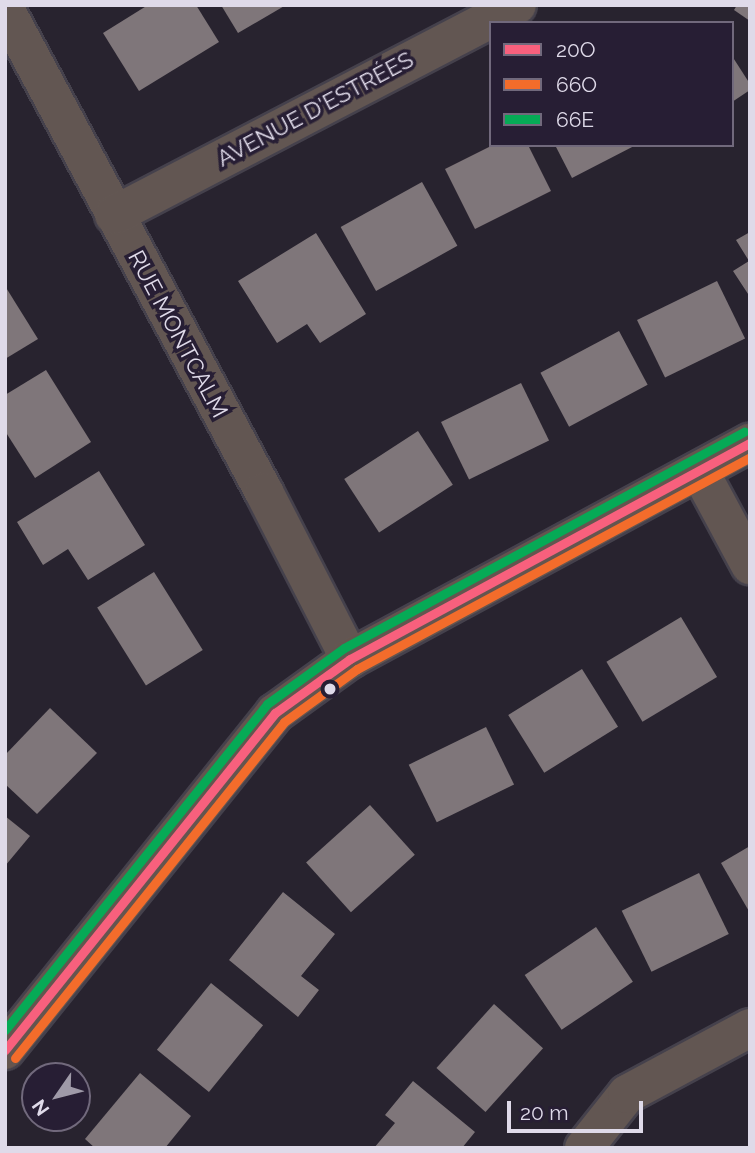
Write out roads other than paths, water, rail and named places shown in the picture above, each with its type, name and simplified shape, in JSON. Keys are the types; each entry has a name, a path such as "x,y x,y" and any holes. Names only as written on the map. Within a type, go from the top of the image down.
{"street":[{"name":"AVENUE D'ESTRÉES","path":"114,215 517,5"},
{"name":"RUE MONTCALM","path":"5,9 264,492 350,659"},
{"path":"5,1051 275,713 350,659 750,443"},
{"path":"700,472 750,565"},
{"path":"583,1148 627,1094 750,1028"}]}
